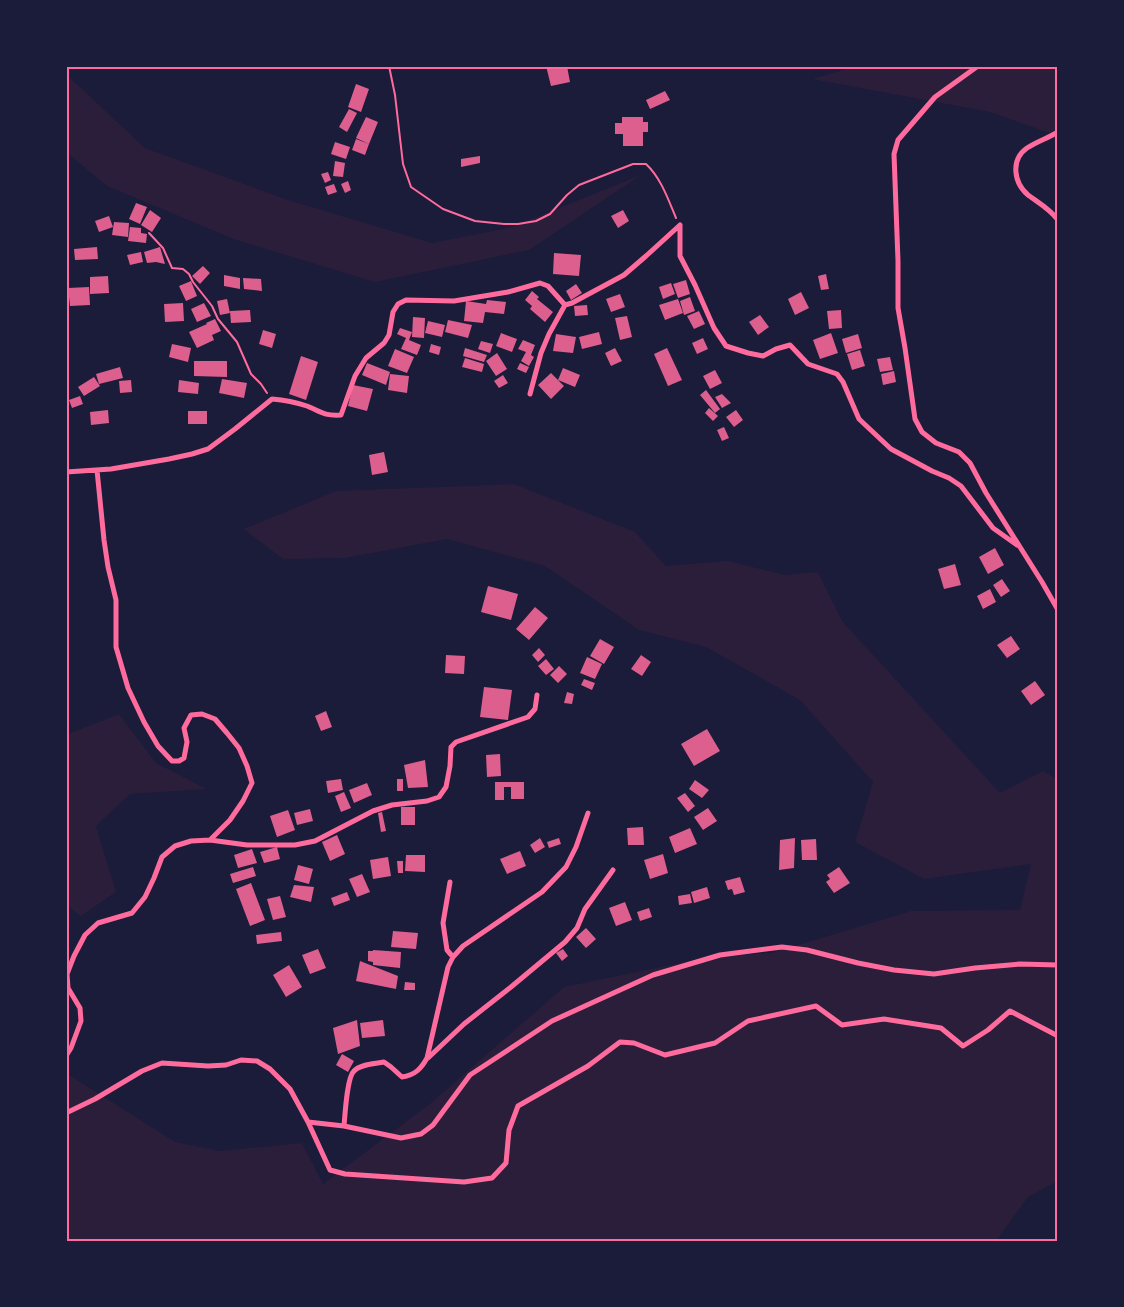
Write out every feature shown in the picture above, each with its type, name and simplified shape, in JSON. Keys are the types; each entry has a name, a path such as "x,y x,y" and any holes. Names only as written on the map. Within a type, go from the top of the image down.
{"street":[{"path":"978,66 936,97 898,140 894,154 898,308 915,419 922,432 936,443 959,452 970,463 986,493 1058,610"},
{"path":"1058,132 1026,148 1016,163 1015,172 1021,188 1052,212 1058,220"},
{"path":"530,394 541,353 565,305 624,275 680,225"},
{"path":"680,225 680,256 695,284 714,328 726,346 763,356 776,349 790,346 808,364 837,374 843,382 859,419 891,449 962,486 993,528 1020,547"},
{"path":"66,472 111,469 169,459 208,449 272,399 286,400 307,406 331,416 341,415 355,376 366,358 384,343 389,335 393,312 398,304 406,300 454,300 508,292 540,283 548,286 565,305"},
{"path":"96,470 105,548 116,600 116,647 128,688 144,722 158,746 172,761 179,761 184,758 187,742 184,728 191,715 202,714 215,719 239,748 247,766 252,783 230,820 210,840"},
{"path":"66,1056 81,1022 80,1008 68,988 66,974 74,956 85,935 98,923 132,913 145,897 162,857 174,846 191,841 210,840 247,845 295,845 314,841 372,811 392,805 427,801 439,797 446,787 451,747 456,742 528,717 535,709 538,695"},
{"path":"344,1126 350,1078 354,1071 362,1067 384,1062 402,1077 410,1076 421,1069 427,1058 448,967 453,957 463,946 542,892 566,867 576,847 588,813"},
{"path":"427,1058 464,1024 565,942 577,928 585,909 613,870"},
{"path":"450,882 443,923 447,950 453,957"},
{"path":"308,1122 344,1126 401,1138 421,1134 433,1125 470,1075 552,1021 653,975 720,955 782,947 807,950 894,970 934,974 1020,964 1058,965"},
{"path":"66,1113 142,1071 162,1064 208,1066 226,1065 241,1060 257,1061 270,1069 290,1089 308,1122 330,1170 345,1174 464,1182 492,1178 506,1163 509,1130 518,1106 588,1066 620,1042 634,1043 665,1055 714,1043 748,1021 816,1006 842,1025 884,1019 941,1028 963,1046 988,1030 1010,1011 1058,1036"}],"path":[{"path":"389,66 403,164 411,186 443,209 475,221 504,224 536,221 550,214 579,185 633,164 646,164 653,170 661,184 680,225"},
{"path":"149,234 163,248 172,268 183,269 189,274 212,306 218,319 236,342 251,374 272,399"}],"shaded area":[{"path":"857,66 1058,66 1058,136 990,112 812,79"},
{"path":"66,74 145,148 288,200 432,243 512,227 641,175 529,250 375,282 236,240 107,186 66,152"},
{"path":"514,484 635,532 666,566 728,561 785,575 818,572 842,621 1000,793 1043,771 1058,780 1058,1181 1028,1197 996,1241 66,1241 66,1073 175,1142 220,1151 302,1143 323,1184 431,1103 564,987 709,957 771,953 911,911 1020,910 1031,864 924,879 855,842 873,782 800,700 706,647 639,630 545,566 447,539 345,558 283,559 244,529 336,491"},
{"path":"119,714 156,763 207,789 130,794 96,826 116,892 81,916 66,905 66,735"}],"building":[{"path":"546,66 567,66 570,82 551,86"},
{"path":"356,84 369,89 361,112 348,107"},
{"path":"665,91 670,100 650,109 646,100"},
{"path":"349,109 357,113 347,132 339,127"},
{"path":"366,117 378,122 369,144 356,138"},
{"path":"622,117 643,117 643,122 648,122 648,132 643,132 643,146 623,146 623,134 615,134 615,123 622,123"},
{"path":"356,139 369,144 365,155 352,150"},
{"path":"335,142 350,147 346,159 331,154"},
{"path":"480,156 480,163 461,167 461,159"},
{"path":"335,161 345,163 343,177 333,176"},
{"path":"328,172 331,180 325,183 321,174"},
{"path":"348,181 351,190 345,193 341,184"},
{"path":"334,184 337,192 328,195 325,187"},
{"path":"136,203 147,207 140,224 129,219"},
{"path":"150,210 161,218 152,232 141,225"},
{"path":"623,210 629,221 618,228 611,216"},
{"path":"109,216 113,227 99,232 95,221"},
{"path":"114,222 129,223 128,237 112,235"},
{"path":"130,227 141,228 141,233 147,234 146,243 128,241"},
{"path":"97,247 98,259 75,260 74,249"},
{"path":"160,247 165,264 147,263 144,252"},
{"path":"141,252 143,262 130,265 127,255"},
{"path":"554,253 581,255 579,276 553,274"},
{"path":"203,266 210,273 200,284 192,276"},
{"path":"826,274 829,289 821,290 818,276"},
{"path":"224,275 240,278 240,289 224,286"},
{"path":"108,276 109,293 90,294 90,277"},
{"path":"243,278 261,279 262,291 244,289"},
{"path":"686,280 690,294 678,298 673,284"},
{"path":"191,281 197,296 186,301 179,286"},
{"path":"671,283 675,294 663,299 659,287"},
{"path":"576,284 582,293 571,300 566,291"},
{"path":"89,287 90,305 70,306 68,288"},
{"path":"532,291 539,297 537,299 553,312 545,322 530,309 532,306 525,300"},
{"path":"801,292 809,308 795,315 788,299"},
{"path":"620,294 625,307 611,312 606,299"},
{"path":"690,297 695,311 684,315 680,301"},
{"path":"227,299 230,313 220,315 217,301"},
{"path":"678,299 683,313 665,320 659,305"},
{"path":"487,300 506,302 504,314 485,312 483,323 464,321 466,301 486,304"},
{"path":"183,303 184,321 165,322 164,304"},
{"path":"204,303 211,316 197,322 191,309"},
{"path":"587,305 588,315 575,316 574,306"},
{"path":"250,310 251,322 231,323 230,311"},
{"path":"841,310 842,328 829,329 827,311"},
{"path":"699,311 705,324 694,329 687,316"},
{"path":"760,315 769,327 758,335 749,322"},
{"path":"627,316 632,337 620,340 615,318"},
{"path":"413,317 425,318 424,338 412,337"},
{"path":"215,319 221,331 212,335 214,340 197,348 189,332"},
{"path":"448,320 472,325 468,338 445,332"},
{"path":"428,321 445,325 442,337 425,333"},
{"path":"400,328 412,332 409,340 421,345 417,355 401,349 406,338 397,334"},
{"path":"263,330 276,334 272,348 259,344"},
{"path":"599,332 602,344 582,349 579,337"},
{"path":"501,333 517,339 512,352 496,346"},
{"path":"831,333 838,353 820,359 813,340"},
{"path":"556,334 576,337 573,353 553,351"},
{"path":"858,334 862,348 846,353 842,339"},
{"path":"703,338 708,349 697,354 692,343"},
{"path":"523,340 535,345 531,355 534,357 529,366 521,361 526,352 518,349"},
{"path":"481,341 493,344 490,353 478,349"},
{"path":"172,344 191,348 188,362 169,357"},
{"path":"431,344 441,347 439,355 429,352"},
{"path":"465,348 487,355 484,362 463,356"},
{"path":"615,348 622,361 611,366 605,353"},
{"path":"667,348 682,380 668,386 654,354"},
{"path":"395,349 414,357 407,373 388,366"},
{"path":"860,350 865,366 852,370 847,354"},
{"path":"497,353 507,369 496,376 486,361"},
{"path":"301,356 318,362 306,400 289,394"},
{"path":"890,357 893,370 880,372 877,359"},
{"path":"465,358 484,364 482,372 462,367"},
{"path":"194,361 227,361 227,377 194,376"},
{"path":"367,363 390,372 386,385 362,375"},
{"path":"520,363 529,367 526,373 517,369"},
{"path":"120,367 123,378 99,384 96,374"},
{"path":"563,368 580,375 575,387 558,380"},
{"path":"715,370 722,383 710,389 703,376"},
{"path":"894,371 896,382 883,385 881,374"},
{"path":"551,373 564,386 551,399 538,385"},
{"path":"390,374 409,376 407,393 388,390"},
{"path":"503,375 508,383 499,388 494,381"},
{"path":"94,377 100,386 84,396 78,387"},
{"path":"222,379 247,383 244,398 219,393"},
{"path":"131,380 132,392 120,393 119,381"},
{"path":"179,380 199,383 198,394 178,392"},
{"path":"353,385 373,389 367,411 348,406"},
{"path":"706,390 720,409 715,413 700,395"},
{"path":"722,394 731,403 722,408 715,397"},
{"path":"80,396 83,404 72,408 69,400"},
{"path":"709,408 718,416 713,421 705,413"},
{"path":"108,410 109,423 91,425 90,412"},
{"path":"736,410 743,420 734,427 726,417"},
{"path":"188,411 207,411 207,424 188,424"},
{"path":"724,427 729,438 722,441 717,430"},
{"path":"384,452 388,472 372,475 369,455"},
{"path":"995,548 1004,565 988,574 979,557"},
{"path":"955,564 961,585 944,589 938,569"},
{"path":"1002,579 1010,591 1001,597 993,585"},
{"path":"488,586 518,594 511,620 481,612"},
{"path":"990,589 996,602 983,609 977,596"},
{"path":"535,607 548,618 529,640 516,629"},
{"path":"1011,636 1020,649 1007,658 997,645"},
{"path":"600,639 614,647 604,664 590,656"},
{"path":"539,648 545,655 538,662 532,655"},
{"path":"446,655 465,656 464,674 445,673"},
{"path":"641,655 651,662 642,676 631,669"},
{"path":"587,657 602,664 595,679 580,673"},
{"path":"546,659 554,669 546,675 538,666"},
{"path":"559,666 567,674 558,683 550,675"},
{"path":"584,679 595,683 592,690 581,685"},
{"path":"1035,681 1045,695 1031,705 1021,691"},
{"path":"484,687 512,690 508,720 480,717"},
{"path":"567,692 574,694 572,704 564,703"},
{"path":"326,711 332,727 321,731 315,716"},
{"path":"707,729 720,751 694,766 681,744"},
{"path":"500,754 501,776 487,777 486,755"},
{"path":"425,760 428,787 408,788 404,765"},
{"path":"341,779 343,790 328,793 326,781"},
{"path":"397,779 403,779 403,791 397,791"},
{"path":"695,780 709,790 702,798 689,789"},
{"path":"495,782 524,782 524,799 511,799 511,787 504,787 504,800 495,800"},
{"path":"367,783 372,795 354,803 349,790"},
{"path":"344,792 351,808 341,812 335,796"},
{"path":"685,793 695,806 688,812 677,798"},
{"path":"401,807 415,807 415,825 401,825"},
{"path":"708,808 717,821 703,830 694,817"},
{"path":"310,809 313,821 297,825 294,813"},
{"path":"288,810 295,830 277,837 270,816"},
{"path":"382,812 386,831 381,832 378,813"},
{"path":"643,827 644,845 628,845 627,828"},
{"path":"690,828 697,844 675,853 669,837"},
{"path":"337,835 345,854 330,861 322,842"},
{"path":"540,838 545,847 535,853 530,845"},
{"path":"559,838 561,844 549,848 547,842"},
{"path":"795,838 794,868 779,870 780,840"},
{"path":"816,839 817,860 802,860 801,840"},
{"path":"277,847 280,859 264,863 260,852"},
{"path":"252,849 257,863 238,868 234,855"},
{"path":"520,851 526,866 507,874 500,859"},
{"path":"663,854 668,873 650,879 644,860"},
{"path":"406,855 425,855 425,872 405,871"},
{"path":"388,857 391,876 373,879 370,860"},
{"path":"397,861 403,861 403,873 398,873"},
{"path":"298,865 313,869 309,884 294,880"},
{"path":"253,867 256,876 233,883 230,874"},
{"path":"839,867 850,883 834,893 826,882 830,879 827,875"},
{"path":"362,874 370,892 357,897 349,879"},
{"path":"740,877 745,892 734,895 732,889 728,890 725,881"},
{"path":"251,883 265,920 250,926 236,889"},
{"path":"294,885 314,887 311,902 290,897"},
{"path":"707,887 710,898 694,903 691,892"},
{"path":"347,892 350,900 334,906 331,898"},
{"path":"690,894 692,903 679,905 678,896"},
{"path":"280,896 286,917 273,920 267,899"},
{"path":"625,902 632,920 616,926 609,908"},
{"path":"649,908 652,917 640,921 637,912"},
{"path":"586,928 596,939 586,948 576,937"},
{"path":"393,931 418,933 416,949 391,947"},
{"path":"281,932 282,941 257,944 256,935"},
{"path":"318,949 326,968 310,974 302,955"},
{"path":"563,949 568,956 562,961 556,953"},
{"path":"368,951 401,952 400,968 373,965 373,962 368,961"},
{"path":"360,961 398,976 396,989 356,981"},
{"path":"289,965 302,987 286,997 273,975"},
{"path":"405,982 415,983 415,990 404,990"},
{"path":"357,1020 360,1046 338,1054 333,1028"},
{"path":"383,1020 385,1036 362,1038 360,1023"},
{"path":"342,1054 354,1061 348,1072 336,1065"}]}
